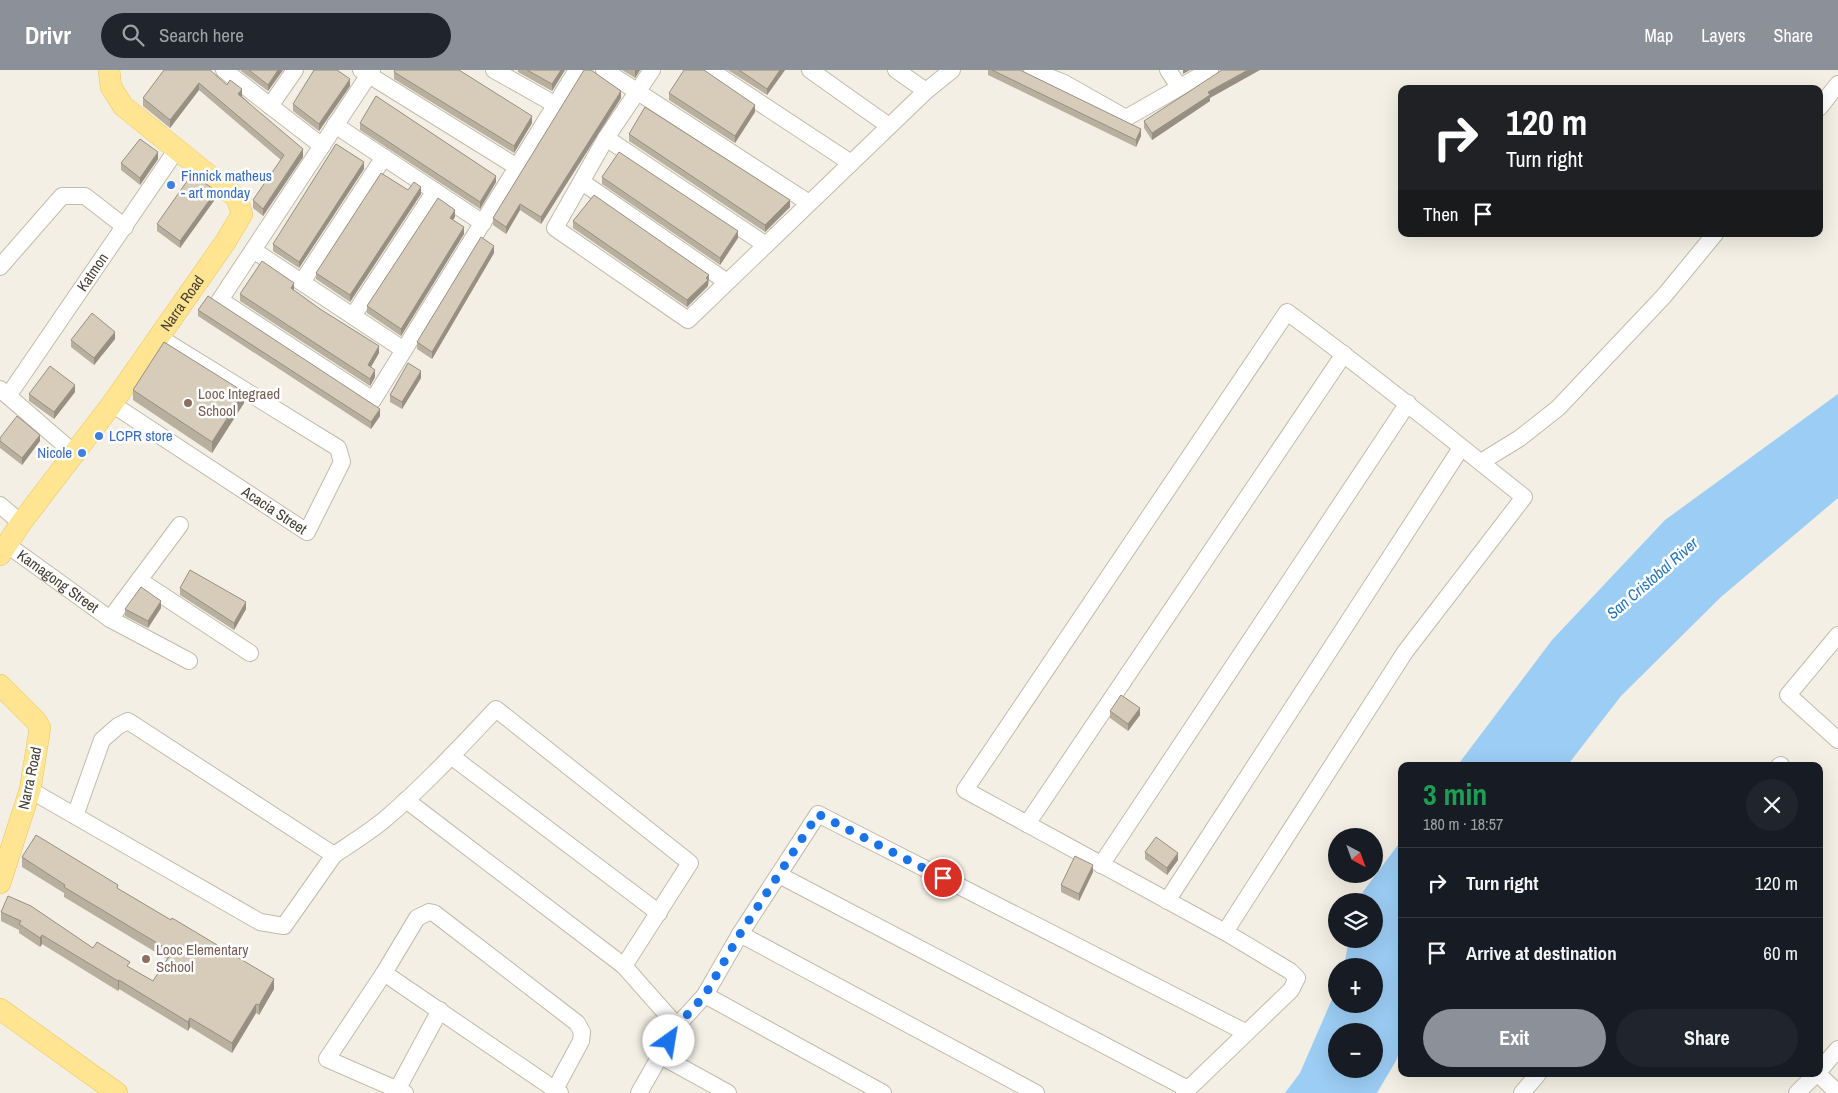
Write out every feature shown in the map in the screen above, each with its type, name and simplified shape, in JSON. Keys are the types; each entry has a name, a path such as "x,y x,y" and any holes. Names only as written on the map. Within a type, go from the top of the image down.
{"main road":[{"name":"Narra Road","path":"3,550 21,523 112,404 157,336 226,241 242,214 237,198 123,106 111,87 109,70"},
{"name":"Narra Road","path":"0,685 36,721 40,728 30,790 0,883"},
{"path":"0,1009 117,1093"}],"street":[{"path":"224,70 322,146"},
{"path":"270,106 294,70"},
{"path":"494,70 556,105"},
{"path":"517,167 367,72 322,146 220,300 373,400 578,70"},
{"path":"604,70 809,203"},
{"path":"652,70 606,138 555,228 688,320 889,126 926,91 952,70"},
{"path":"710,70 851,163"},
{"path":"810,70 889,126"},
{"path":"896,70 926,91"},
{"path":"1032,70 1064,83 1126,118 1210,70"},
{"path":"1168,70 1179,87"},
{"path":"1823,103 1838,84"},
{"path":"335,125 483,223"},
{"path":"606,138 766,245"},
{"name":"Katmon","path":"4,393 125,227 177,149"},
{"path":"302,282 384,157"},
{"path":"582,182 726,282"},
{"path":"353,316 435,190"},
{"path":"0,267 62,196 85,196 125,227"},
{"path":"1480,462 1520,438 1558,408 1664,296 1713,237"},
{"path":"253,250 404,350"},
{"path":"779,875 1186,1091 1245,1032 1291,990 1298,978 1225,932 965,790 1286,312 1408,403 1461,448 1524,497 1406,652 1225,932"},
{"name":"Acacia Street","path":"112,404 307,532 342,462 338,448 157,336"},
{"path":"1027,824 1344,354"},
{"path":"4,393 74,453"},
{"path":"1101,865 1408,403"},
{"path":"1167,901 1461,448"},
{"path":"0,504 21,523"},
{"name":"Kamagong Street","path":"110,619 180,525"},
{"name":"Kamagong Street","path":"3,550 110,619 189,660"},
{"path":"139,580 250,652"},
{"path":"1838,634 1788,695 1838,740"},
{"path":"30,790 260,922 284,926 334,856 383,820 406,800 452,756 496,709 690,863 660,913 624,966"},
{"path":"75,816 102,740 118,726 128,721 334,856"},
{"path":"452,756 660,913"},
{"path":"406,800 624,966 677,1026"},
{"path":"639,1093 677,1026 705,995 740,934 818,814 1245,1032"},
{"path":"384,973 440,1010 556,1092 581,1041 582,1032 577,1023 434,913 429,912 417,918 384,973 327,1059 401,1092 440,1010"},
{"path":"740,934 1036,1093"},
{"path":"705,995 883,1093"},
{"path":"1823,1066 1838,1049"},
{"path":"661,1056 728,1093"},
{"path":"1522,1093 1535,1077"},
{"path":"1797,1093 1813,1077"},
{"path":"1821,1077 1838,1093"}],"water":[{"name":"San Cristobal River","path":"1838,394 1838,498 1721,597 1621,696 1570,762 1460,762 1552,640 1665,520"},
{"path":"1398,845 1397,1059 1377,1093 1285,1093 1300,1073 1328,1008 1328,1013 1383,1013 1383,958 1345,958 1347,948 1383,948 1383,893 1362,893 1370,883 1383,883 1383,865"}],"building":[{"path":"164,70 210,70 227,85 230,80 242,89 238,94 303,149 263,209 253,200 284,155 199,83 170,120 143,98"},
{"path":"249,70 278,70 268,85"},
{"path":"314,70 337,70 350,79 319,124 293,104"},
{"path":"395,70 459,70 532,116 514,146 394,72"},
{"path":"527,70 561,70 552,84"},
{"path":"584,70 591,70 621,91 541,217 520,204 506,227 493,218"},
{"path":"684,70 704,70 755,105 735,136 669,93"},
{"path":"739,70 780,70 767,89"},
{"path":"992,70 1020,70 1141,129 1136,140"},
{"path":"1222,70 1248,70 1208,92 1210,95 1152,133 1144,121"},
{"path":"376,96 496,176 480,202 360,123"},
{"path":"645,107 790,200 765,225 629,134"},
{"path":"140,139 158,152 140,178 121,163"},
{"path":"336,144 364,162 299,262 273,244"},
{"path":"619,152 738,231 720,258 602,177"},
{"path":"381,173 408,190 414,182 421,187 350,295 316,273"},
{"path":"192,174 216,191 180,241 157,224"},
{"path":"594,195 709,275 706,278 708,280 687,300 573,221"},
{"path":"438,198 455,210 450,218 464,227 401,329 367,306"},
{"path":"481,237 494,246 432,352 417,342"},
{"path":"262,261 294,283 291,288 320,309 379,346 368,365 375,370 370,379 240,294"},
{"path":"208,296 380,409 371,422 198,310"},
{"path":"92,313 115,332 94,358 71,340"},
{"name":"Looc Integraed School","path":"164,342 244,392 212,442 133,390"},
{"path":"408,363 421,371 402,402 390,395"},
{"path":"50,366 75,385 54,412 29,394"},
{"path":"17,416 40,435 22,458 0,441 0,438"},
{"path":"190,570 246,602 234,623 180,588"},
{"path":"141,587 161,601 148,621 125,609"},
{"path":"1121,695 1140,708 1128,724 1110,711"},
{"path":"36,835 118,885 117,888 171,920 172,918 274,979 259,1005 256,1004 232,1043 190,1018 188,1022 42,935 40,938 19,924 21,921 1,912 8,896 31,906 93,948 97,942 130,962 127,966 153,981 172,952 64,887 65,885 22,857"},
{"path":"1156,837 1178,853 1167,868 1145,852"},
{"path":"1075,856 1093,865 1079,894 1061,885"}],"place":[{"name":"Finnick matheus - art monday","path":"171,185"},
{"name":"Looc Integraed School","path":"188,403"},
{"name":"LCPR store","path":"99,436"},
{"name":"Nicole","path":"82,453"},
{"name":"Looc Elementary School","path":"146,959"}],"route":[{"path":"669,1041 677,1026 705,995 740,934 818,814 943,878"}]}
